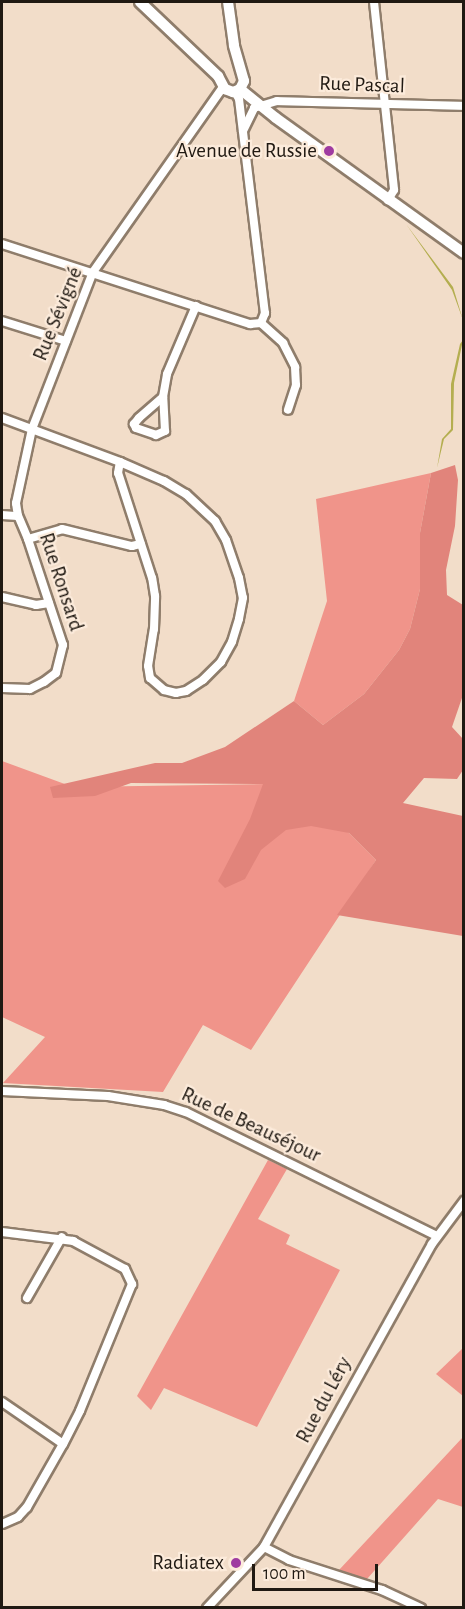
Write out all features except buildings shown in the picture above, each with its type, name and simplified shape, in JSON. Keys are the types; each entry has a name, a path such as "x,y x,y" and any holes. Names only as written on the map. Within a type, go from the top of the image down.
{"street":[{"path":"140,2 210,68 228,77 244,81 238,90 265,314 261,323"},
{"path":"228,2 234,45 228,77 230,92 238,90 464,254"},
{"path":"374,2 394,190 388,200"},
{"name":"Rue Sévigné","path":"18,516 16,502 32,429 93,272 228,77"},
{"name":"Rue Pascal","path":"261,106 278,101 464,106"},
{"path":"243,131 249,114 254,108 261,106"},
{"path":"2,244 250,324 261,323 283,343 295,367 296,385 288,410"},
{"path":"163,397 139,418 134,424 136,428 156,435 165,431 163,397 167,374 196,306"},
{"path":"2,321 66,341"},
{"path":"2,418 120,462 164,481 202,507 226,540 243,598 232,642 221,662 203,680 186,691 176,693 164,690 150,678 148,666 154,629 154,596 141,543 118,473 120,462"},
{"path":"2,515 18,516"},
{"name":"Rue Ronsard","path":"2,688 30,689 44,682 56,673 63,645 28,539 18,516"},
{"path":"28,539 62,529 132,546 141,543"},
{"path":"2,597 36,605 49,603"},
{"name":"Rue de Beauséjour","path":"2,1091 108,1096 153,1103 186,1112 437,1236"},
{"name":"Rue du Léry","path":"207,1608 264,1547 357,1375 437,1236 464,1201"},
{"path":"2,1232 62,1237 120,1266 129,1274 132,1284 80,1411 63,1444 27,1507 18,1517 2,1524"},
{"path":"27,1298 62,1237"},
{"path":"2,1402 63,1444"},
{"path":"264,1547 289,1560 382,1590 421,1608"}],"shaded area":[{"path":"406,224 453,287 463,320 452,290"},
{"path":"463,340 454,383 453,430 444,439 437,468 442,439 451,429 451,384 460,344"},
{"path":"455,465 458,480 455,526 446,570 447,595 463,605 463,695 452,727 463,739 463,770 457,779 424,778 403,803 463,816 463,936 337,915 376,860 349,833 311,826 286,830 261,850 245,879 225,888 218,881 250,819 263,784 131,783 95,796 53,798 50,787 155,763 182,763 225,747 294,701 323,725 364,694 399,650 410,629 420,589 420,533 431,473"},
{"path":"431,473 420,533 420,589 410,629 399,650 364,694 323,725 294,701 327,601 316,499"},
{"path":"2,761 73,787 264,784 349,833 376,860 251,1050 203,1025 163,1092 3,1083 45,1037 2,1017"},
{"path":"268,1160 287,1169 258,1219 290,1235 286,1244 340,1270 257,1427 164,1388 151,1410 137,1396"},
{"path":"463,1348 463,1396 436,1374"},
{"path":"463,1437 463,1507 438,1499 367,1579 339,1570"}],"place":[{"name":"Avenue de Russie","path":"329,151"},
{"name":"Radiatex","path":"236,1563"}]}
